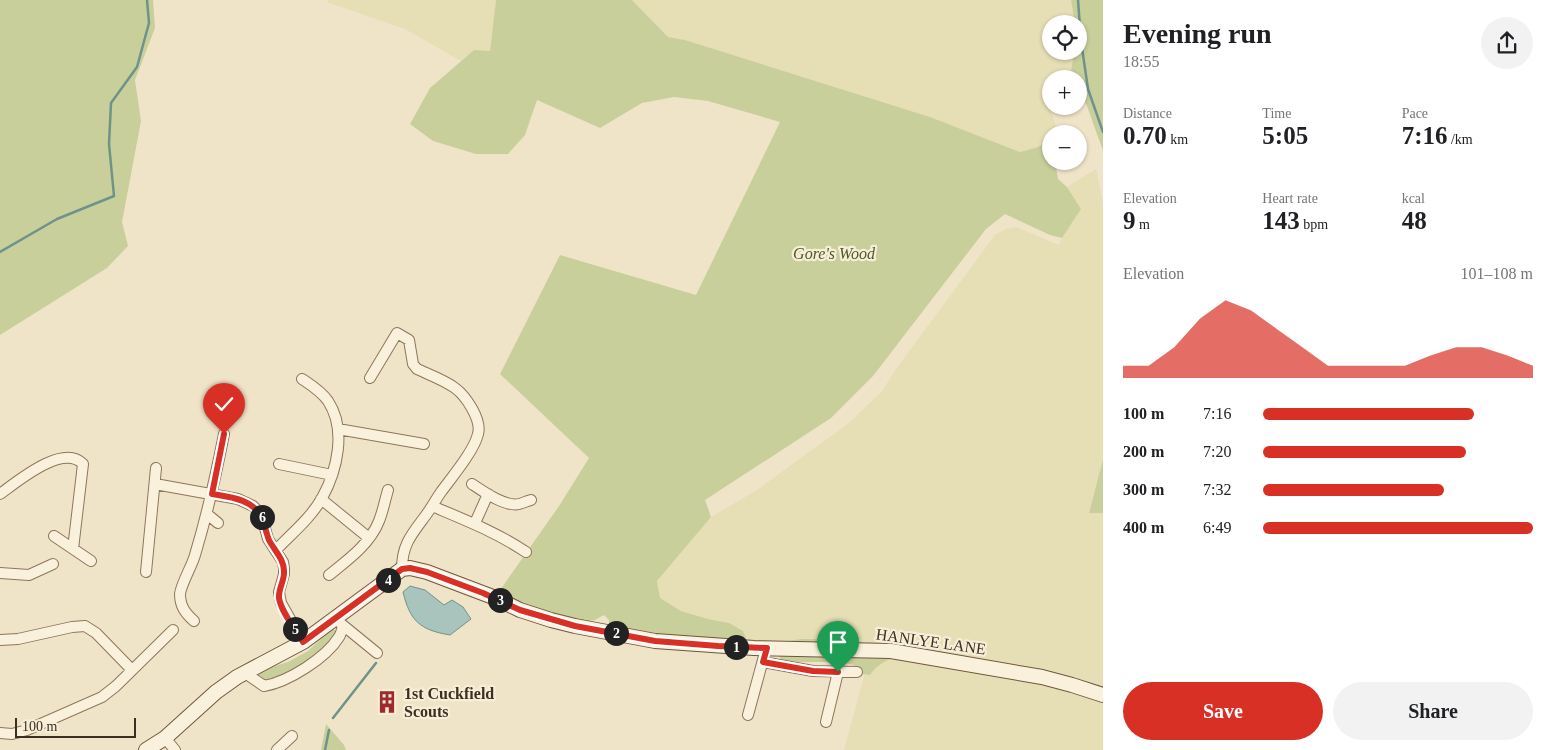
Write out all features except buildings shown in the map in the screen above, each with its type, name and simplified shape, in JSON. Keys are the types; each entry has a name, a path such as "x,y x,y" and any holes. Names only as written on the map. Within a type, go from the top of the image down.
{"street":[{"path":"146,750 166,738 216,692 237,677 340,623 402,569 402,557 408,539 470,451 479,432 470,404 454,388 417,369 413,364 409,340 397,333 370,378"},
{"path":"276,550 310,514 321,499 332,475 336,458 338,430 329,402 302,378"},
{"path":"338,430 424,444"},
{"path":"194,620 184,611 180,594 194,558 207,514 224,434"},
{"path":"0,494 51,460 64,458 78,459 83,464 74,549"},
{"path":"279,464 332,475"},
{"path":"146,572 156,468"},
{"path":"155,484 238,499 253,506 262,517 268,539 283,562 284,574 279,598 303,642"},
{"path":"472,484 508,504 518,505 531,500"},
{"path":"329,575 352,558 369,538 379,521 388,490"},
{"path":"475,524 488,494"},
{"path":"321,499 369,538"},
{"path":"432,506 505,538 526,552"},
{"path":"207,514 218,523"},
{"path":"54,536 91,561"},
{"path":"0,573 29,574 53,564"},
{"name":"HANLYE LANE","path":"402,569 410,568 427,572 483,593 520,610 575,626 655,641 718,646 892,651 1042,677 1103,696"},
{"path":"340,623 377,653"},
{"path":"245,673 264,686 281,681 300,671 321,657 340,637 340,623"},
{"path":"0,640 18,639 85,626 96,632 132,670"},
{"path":"0,733 12,734 26,730 102,697 173,630"},
{"path":"748,715 767,648"},
{"path":"763,662 813,671 857,672"},
{"path":"826,722 838,672"},
{"path":"277,750 292,736"},
{"path":"166,738 175,750"}],"shaded area":[{"path":"328,0 496,0 490,52 474,50 461,61 405,29 327,2"},
{"path":"632,0 1071,0 1074,15 1042,15 1042,60 1073,60 1071,70 1042,70 1042,115 1053,115 1055,125 1042,125 1042,145 1020,152 930,117 685,40 668,37"},
{"path":"1096,169 1103,202 1103,459 1089,513 1103,513 1103,690 1018,666 748,643 729,623 681,611 660,598 657,581 711,517 757,490 849,423 882,391 896,369 995,235 1006,229 1016,227 1059,245 1081,209 1067,187"},
{"path":"870,654 1014,676 1088,696 1103,702 1103,750 844,750"}],"green space":[{"path":"0,0 153,0 155,28 135,80 141,121 122,222 128,246 107,268 0,335"},
{"name":"Gore's Wood","path":"496,0 632,0 668,37 685,40 930,117 1020,152 1042,145 1042,170 1056,170 1058,179 1067,187 1081,209 1062,238 1050,235 1005,214 986,229 873,376 831,418 705,500 711,517 657,581 660,598 681,611 729,623 743,631 748,643 685,640 613,628 609,625 609,620 604,615 595,620 582,622 526,606 498,593 559,506 589,458 500,374 560,255 696,295 780,122 708,101 674,97 642,103 600,128 537,100 525,135 508,154 476,154 433,141 410,124 430,88 474,50 490,51"},
{"path":"1071,0 1103,0 1103,151 1087,106 1087,70 1071,70 1073,60 1087,60 1087,15 1074,15"},
{"path":"1103,459 1103,513 1089,513"},
{"path":"331,629 335,630 336,635 314,658 286,675 264,680 259,676 259,671 288,662 308,651"},
{"path":"801,639 846,641 891,654 893,658 880,665 870,675 862,674 857,667 851,664 781,660 778,652 783,642"},
{"path":"326,724 344,745 346,750 321,750"}],"water":[{"path":"410,586 425,590 444,605 452,600 463,607 471,619 450,635 424,627 413,617 406,602 403,592"}],"waterway":[{"path":"0,252 57,219 114,196 109,144 111,103 137,67 149,23 147,0"},
{"path":"1078,0 1081,41 1088,89 1103,132"},
{"path":"333,718 376,663"},
{"path":"325,750 329,730"}],"place":[{"name":"1st Cuckfield Scouts","path":"387,702"}],"route":[{"path":"224,434 212,494 246,502 253,506 262,517 268,539 283,562 283,583 279,598 303,642 402,569 410,568 427,572 483,593 520,610 575,626 655,641 767,648 763,662 813,671 838,672"}]}
